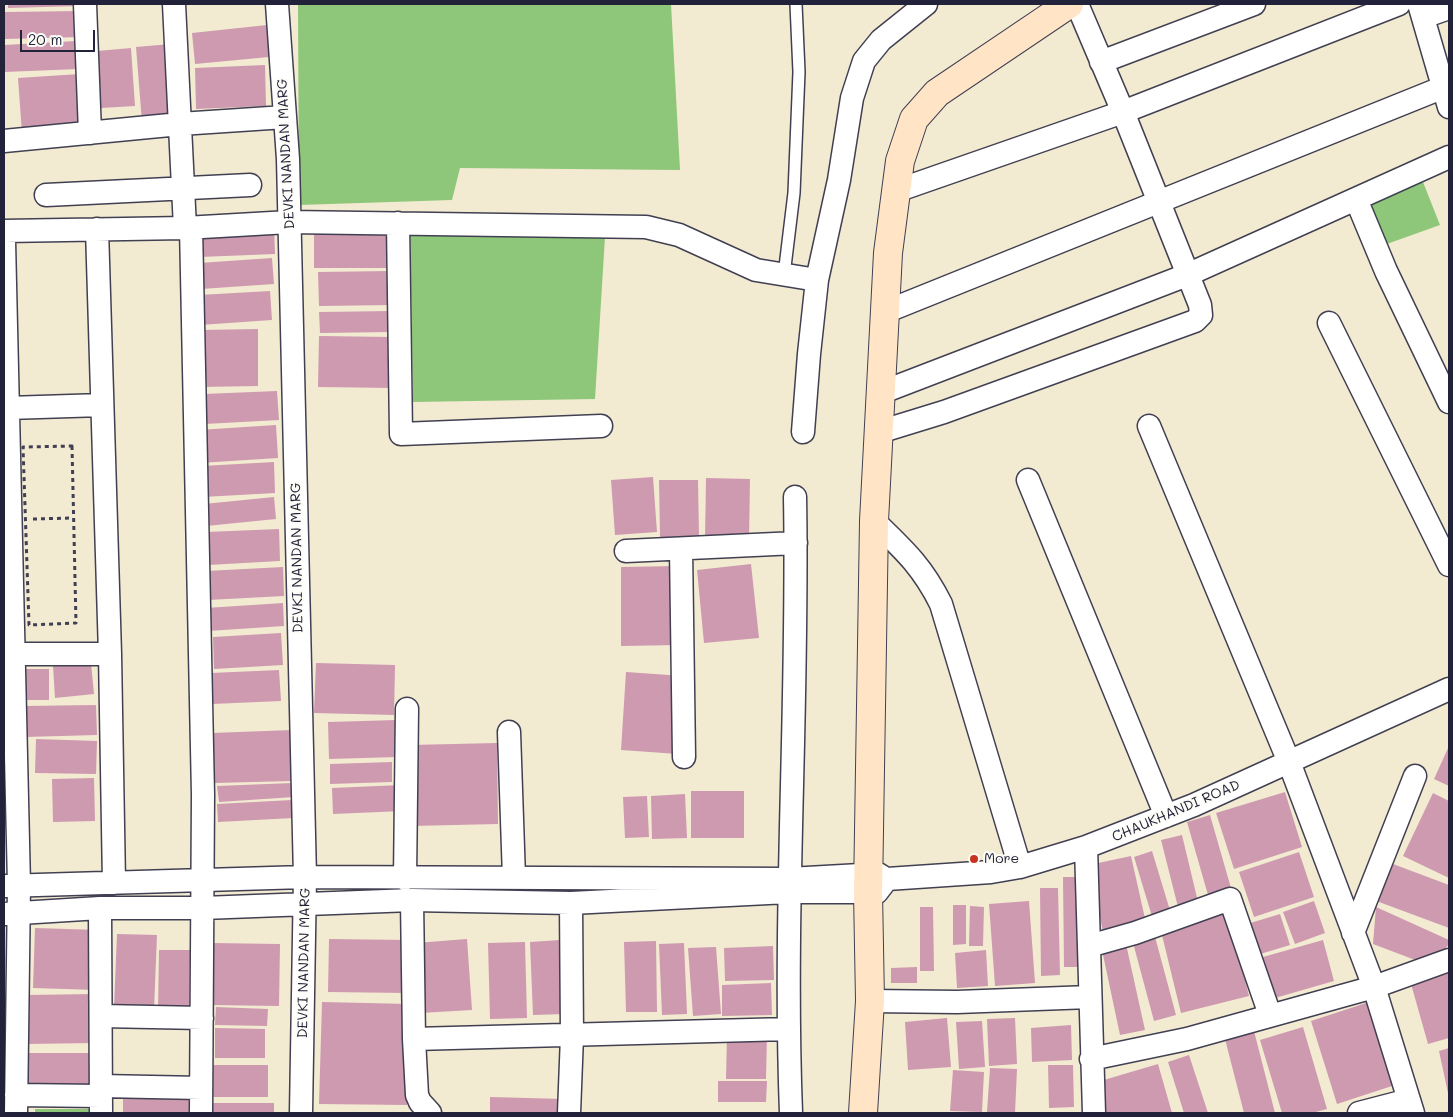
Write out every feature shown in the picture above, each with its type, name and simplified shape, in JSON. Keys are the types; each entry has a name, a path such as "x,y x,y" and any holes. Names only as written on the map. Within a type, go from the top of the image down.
{"street":[{"path":"85,4 90,132"},
{"path":"174,4 182,188 188,228 199,543 204,880 201,1113"},
{"name":"DEVKI NANDAN MARG","path":"277,4 285,117 289,222 305,877 301,1113"},
{"path":"803,432 817,280 839,180 852,98 864,61 881,40 926,4"},
{"path":"863,1113 875,882 874,521 888,252 900,161 914,119 938,93 1069,4"},
{"path":"879,432 944,412 1196,321 1201,316 1201,311 1124,112 1077,4"},
{"path":"1101,62 1254,4"},
{"path":"896,191 1124,112 1399,4"},
{"path":"885,312 1158,201 1447,93 1421,10 1449,8"},
{"path":"4,141 180,124 285,117"},
{"path":"880,393 1187,275 1449,157"},
{"path":"46,195 250,184"},
{"path":"1356,199 1386,271 1449,402"},
{"path":"4,231 188,228 289,222 646,227 679,235 756,270 817,280"},
{"path":"398,223 401,434 601,426"},
{"path":"97,229 110,654 114,883"},
{"path":"4,241 13,654 11,914 16,1104 101,1099 201,1088"},
{"path":"1329,323 1449,565"},
{"path":"8,408 102,405"},
{"path":"1149,426 1289,762 1374,988 1411,1107 1359,1113"},
{"path":"1028,480 1166,816"},
{"path":"791,1113 788,1029 788,886 796,543 795,498"},
{"path":"874,521 913,559 928,577 941,604 1020,867"},
{"path":"626,551 796,543"},
{"path":"680,549 684,757"},
{"path":"13,654 110,654"},
{"name":"CHAUKHANDI ROAD","path":"788,886 875,882 991,872 1020,867 1086,847 1166,816 1449,690"},
{"path":"405,878 407,709"},
{"path":"509,732 514,878"},
{"path":"1353,933 1416,776"},
{"path":"1086,847 1094,1113"},
{"path":"11,886 305,877 514,878 788,886"},
{"path":"11,914 100,908 203,908 412,900 571,903 788,886"},
{"path":"1089,946 1135,933 1230,899 1270,1015"},
{"path":"412,900 416,1094 420,1102 430,1113"},
{"path":"569,1113 572,1036 571,903"},
{"path":"100,908 101,1099"},
{"path":"1091,1059 1187,1039 1374,988 1449,960"},
{"path":"870,1002 957,1002 1090,998"},
{"path":"101,1016 202,1018"},
{"path":"414,1039 788,1029"}],"lane":[{"path":"784,275 794,194 799,72 796,4"}],"path":[{"path":"72,446 72,518 76,623 29,625 26,519 23,447 72,446"},
{"path":"26,519 72,518"}],"green space":[{"path":"298,4 671,4 680,170 460,168 452,200 299,205"},
{"path":"1423,182 1440,225 1370,250 1355,210"},
{"path":"410,224 605,237 595,399 413,402"},
{"path":"35,1109 89,1109 89,1113 35,1113"}],"building":[{"path":"8,4 80,4 80,6 8,8"},
{"path":"82,11 82,37 5,39 5,12"},
{"path":"267,25 269,57 195,64 192,33"},
{"path":"77,41 79,69 4,72 4,45"},
{"path":"171,44 177,119 142,122 136,47"},
{"path":"131,48 135,106 101,108 97,51"},
{"path":"265,65 266,106 196,109 195,68"},
{"path":"80,74 83,129 22,133 18,78"},
{"path":"274,226 275,254 200,257 198,229"},
{"path":"314,227 393,227 393,268 314,268"},
{"path":"272,258 274,284 201,289 199,263"},
{"path":"391,271 392,305 319,306 318,272"},
{"path":"270,291 272,320 200,325 199,295"},
{"path":"392,311 392,332 320,333 319,312"},
{"path":"258,329 258,386 201,387 201,330"},
{"path":"319,336 393,337 393,388 318,387"},
{"path":"277,391 279,420 205,424 204,394"},
{"path":"276,425 278,458 200,463 198,430"},
{"path":"274,462 275,493 203,497 202,466"},
{"path":"653,477 657,532 615,535 611,480"},
{"path":"706,478 750,479 749,540 705,539"},
{"path":"659,480 698,480 699,537 660,537"},
{"path":"274,497 276,519 206,526 204,504"},
{"path":"279,529 280,561 208,565 206,532"},
{"path":"751,564 759,638 704,643 697,570"},
{"path":"677,566 678,645 621,646 621,567"},
{"path":"283,567 284,596 208,600 206,571"},
{"path":"283,603 284,626 208,631 206,608"},
{"path":"281,633 283,665 214,669 213,637"},
{"path":"91,663 94,694 55,698 53,666"},
{"path":"316,663 395,665 394,715 314,713"},
{"path":"24,669 49,669 49,700 24,700"},
{"path":"279,670 281,701 212,704 211,673"},
{"path":"626,672 683,676 678,754 621,750"},
{"path":"96,705 97,735 25,737 24,706"},
{"path":"397,720 398,757 329,759 328,722"},
{"path":"292,730 293,781 214,783 212,733"},
{"path":"36,739 97,741 96,774 35,773"},
{"path":"497,743 498,824 411,826 410,745"},
{"path":"1449,746 1449,786 1434,779"},
{"path":"392,762 392,782 330,784 330,764"},
{"path":"94,778 95,821 53,822 52,779"},
{"path":"293,783 294,797 219,802 217,786"},
{"path":"401,785 403,811 333,814 332,788"},
{"path":"691,791 744,791 744,838 691,838"},
{"path":"1285,792 1302,847 1234,869 1216,813"},
{"path":"1433,793 1449,801 1449,878 1403,856"},
{"path":"685,794 687,838 652,839 651,796"},
{"path":"647,796 649,837 625,838 623,797"},
{"path":"292,800 293,818 218,822 217,804"},
{"path":"1210,815 1231,888 1208,895 1187,822"},
{"path":"1182,835 1199,906 1179,911 1161,840"},
{"path":"1152,851 1172,917 1154,923 1134,857"},
{"path":"1299,852 1314,897 1254,917 1239,872"},
{"path":"1131,856 1146,923 1103,932 1089,865"},
{"path":"1385,861 1449,885 1449,928 1371,899"},
{"path":"1063,877 1083,877 1084,967 1064,967"},
{"path":"1040,888 1058,888 1060,975 1041,976"},
{"path":"1029,901 1035,983 995,986 989,904"},
{"path":"1314,901 1325,933 1295,944 1283,912"},
{"path":"953,905 966,905 966,944 953,945"},
{"path":"970,906 984,907 983,946 969,946"},
{"path":"920,907 933,907 934,971 920,971"},
{"path":"1376,907 1449,940 1449,944 1431,966 1373,944"},
{"path":"1228,910 1249,996 1181,1013 1160,927"},
{"path":"1280,914 1290,945 1257,955 1247,924"},
{"path":"35,928 99,930 97,990 33,988"},
{"path":"1154,933 1176,1015 1154,1021 1132,939"},
{"path":"117,934 157,935 154,1010 114,1008"},
{"path":"329,939 407,940 406,993 328,992"},
{"path":"467,939 472,1010 420,1013 416,943"},
{"path":"560,940 564,1014 533,1015 530,942"},
{"path":"1323,940 1334,981 1268,1000 1256,959"},
{"path":"656,941 657,1012 626,1012 624,942"},
{"path":"525,942 527,1018 490,1019 488,943"},
{"path":"211,943 280,944 279,1006 210,1005"},
{"path":"684,943 687,1014 662,1015 659,944"},
{"path":"1126,944 1145,1030 1120,1035 1102,950"},
{"path":"773,946 774,980 725,981 724,948"},
{"path":"716,947 721,1014 693,1016 688,948"},
{"path":"159,950 190,950 189,1011 158,1010"},
{"path":"986,950 988,986 957,988 955,953"},
{"path":"917,967 917,983 891,983 891,968"},
{"path":"1449,973 1449,1038 1428,1044 1411,984"},
{"path":"771,983 772,1015 722,1016 722,985"},
{"path":"96,994 96,1043 25,1044 25,995"},
{"path":"322,1002 409,1004 407,1105 319,1104"},
{"path":"1369,1002 1395,1085 1337,1104 1311,1021"},
{"path":"216,1007 268,1009 267,1026 215,1025"},
{"path":"947,1018 951,1067 908,1070 905,1022"},
{"path":"1015,1018 1017,1064 989,1066 987,1019"},
{"path":"982,1021 985,1067 959,1069 956,1022"},
{"path":"1071,1025 1072,1060 1032,1062 1031,1028"},
{"path":"1303,1027 1327,1109 1312,1113 1282,1113 1260,1040"},
{"path":"215,1028 265,1029 265,1058 215,1058"},
{"path":"1254,1031 1275,1113 1244,1113 1225,1039"},
{"path":"727,1034 767,1034 766,1079 726,1079"},
{"path":"1449,1048 1449,1093 1448,1093 1439,1051"},
{"path":"24,1053 91,1053 91,1088 23,1087"},
{"path":"1189,1055 1208,1113 1184,1113 1168,1062"},
{"path":"1158,1064 1172,1113 1106,1113 1097,1082"},
{"path":"210,1065 268,1065 268,1097 210,1097"},
{"path":"1048,1065 1073,1065 1074,1107 1049,1108"},
{"path":"990,1068 1017,1069 1015,1113 987,1112"},
{"path":"953,1070 984,1072 982,1112 950,1111"},
{"path":"718,1081 767,1081 766,1102 718,1102"},
{"path":"123,1091 193,1093 192,1113 123,1113"},
{"path":"490,1097 564,1099 564,1113 490,1113"},
{"path":"210,1103 274,1103 274,1113 210,1113"}],"place":[{"name":"More","path":"974,859"}]}
